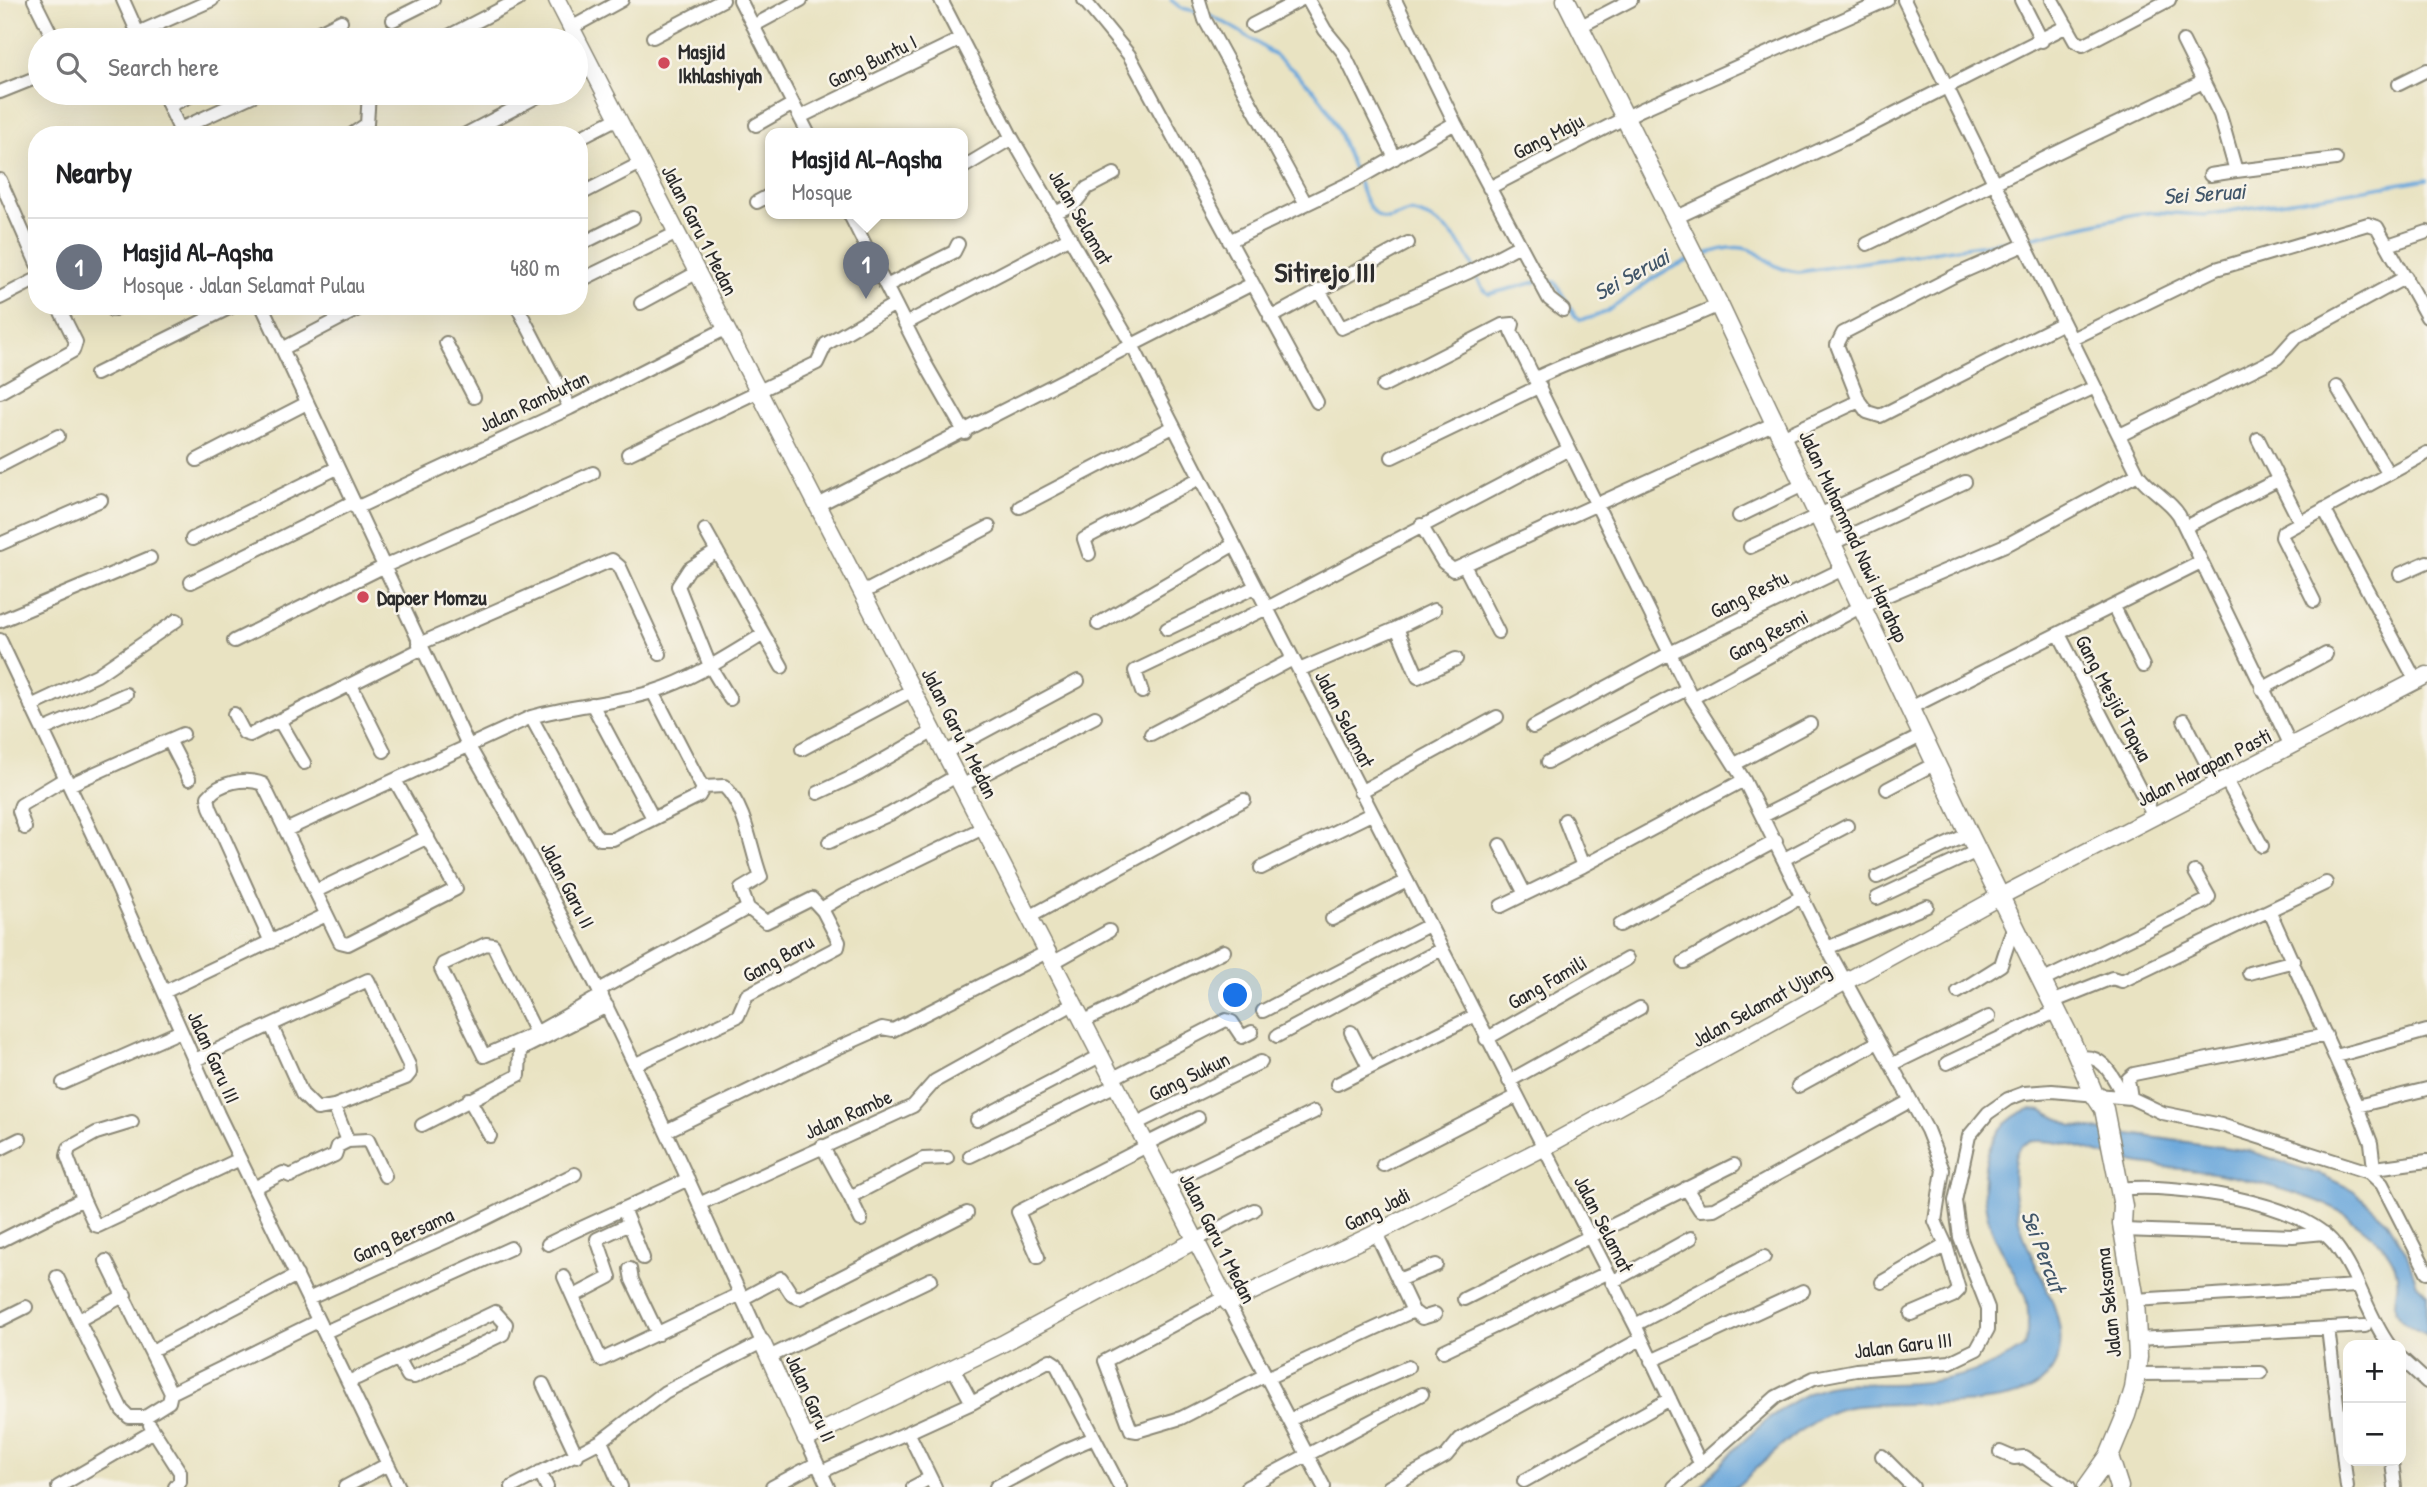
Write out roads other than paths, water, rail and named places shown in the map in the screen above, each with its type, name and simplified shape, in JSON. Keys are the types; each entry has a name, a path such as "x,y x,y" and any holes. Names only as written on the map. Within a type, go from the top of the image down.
{"main road":[{"name":"Jalan Muhammad Nawi Harahap","path":"1566,0 1820,514 1969,834 2079,1058 2097,1104"},
{"name":"Jalan Seksama","path":"2087,1487 2109,1455 2126,1415 2137,1374 2138,1339 2135,1300 2122,1227 2112,1208 2114,1179 2097,1104"},
{"path":"2109,1455 2119,1487"}],"street":[{"path":"34,0 48,28"},
{"path":"123,0 136,28"},
{"path":"393,20 433,0"},
{"path":"464,28 518,0"},
{"name":"Jalan Garu 1 Medan","path":"557,0 571,28"},
{"path":"571,28 622,0"},
{"path":"653,37 723,0"},
{"path":"740,0 806,128"},
{"path":"753,26 801,0"},
{"name":"Jalan Selamat","path":"941,0 1012,138 1133,347 1427,926 1610,1277 1700,1463"},
{"path":"1084,0 1129,55 1317,402"},
{"path":"1252,25 1300,0"},
{"path":"1308,0 1325,30 1343,52 1395,158"},
{"path":"1395,0 1455,123 1539,281 1549,299 1563,310"},
{"path":"1579,27 1631,0"},
{"name":"Gang Maju","path":"1489,188 1625,120 1888,0"},
{"path":"1904,0 2138,474 2145,485 2168,501 2185,527 2291,746"},
{"path":"2021,0 2042,41"},
{"path":"2052,0 2075,41 2087,44 2169,0"},
{"path":"157,28 208,1"},
{"path":"1202,9 1306,204"},
{"path":"327,28 341,21"},
{"path":"1675,218 2042,41 2067,26"},
{"name":"Gang Buntu I","path":"800,117 961,39"},
{"path":"2183,41 2229,139 2236,171"},
{"name":"Jalan Garu 1 Medan","path":"588,60 1324,1487"},
{"path":"588,70 592,68"},
{"path":"2399,84 2427,70"},
{"path":"0,92 28,81"},
{"path":"1867,244 2203,82"},
{"path":"756,125 793,104"},
{"path":"193,126 234,105"},
{"path":"365,126 368,124 369,105"},
{"path":"481,126 521,105"},
{"path":"169,106 178,126"},
{"path":"588,133 618,118"},
{"path":"1229,241 1357,179 1455,123"},
{"path":"968,164 1012,138"},
{"path":"2210,175 2336,159"},
{"path":"588,190 642,163"},
{"path":"1057,212 1075,203 1087,188 1114,174"},
{"path":"0,180 4,199 28,246"},
{"path":"757,202 765,198"},
{"path":"588,240 633,218"},
{"path":"852,219 905,324 965,433"},
{"path":"2072,339 2216,269 2362,224 2377,227 2423,302 2427,317"},
{"path":"2388,245 2427,232"},
{"path":"588,277 677,233"},
{"path":"905,324 1070,237"},
{"path":"2021,239 1843,333 1838,345 1859,401 1867,412 1880,416 2063,323"},
{"path":"1270,317 1408,243"},
{"path":"886,286 954,252 958,244"},
{"path":"1319,290 1341,328 1474,269 1520,245"},
{"path":"641,303 698,272"},
{"path":"2120,435 2277,358 2296,337 2406,277"},
{"path":"0,298 28,284"},
{"path":"818,505 965,433 1252,284"},
{"path":"628,454 817,363 826,344 895,304"},
{"path":"1392,457 1589,353 1665,330 1719,305"},
{"path":"0,392 73,351 76,342 62,315"},
{"path":"96,374 215,315"},
{"name":"Jalan Garu II","path":"266,315 468,745 508,813 603,997 828,1487"},
{"path":"282,349 347,315"},
{"path":"524,315 569,408"},
{"path":"1383,386 1509,323 1513,324 1511,331 1690,693 1744,780 1827,948 1927,1129 1943,1170 1935,1221 1946,1245 1959,1290 1911,1314"},
{"name":"Jalan Rambutan","path":"191,582 496,439 569,408 727,328"},
{"path":"446,343 474,397"},
{"path":"1750,547 2095,387"},
{"path":"2337,387 2388,473"},
{"path":"1421,525 1448,569 1464,565 1595,504 1859,401"},
{"path":"197,460 307,403"},
{"path":"1020,507 1173,427"},
{"path":"0,466 58,436"},
{"path":"2258,439 2300,522"},
{"path":"1142,692 1135,671 1267,608 1569,449"},
{"path":"2314,601 2282,537 2285,530 2427,453"},
{"path":"192,539 337,467"},
{"path":"234,641 383,567 593,473"},
{"name":"Gang Resmi","path":"1548,762 1862,606 2010,543 2138,474"},
{"path":"1089,554 1084,539 1198,479"},
{"path":"2185,527 2278,480"},
{"path":"1833,543 1965,482"},
{"path":"1739,516 1805,484"},
{"path":"0,544 102,500"},
{"path":"2324,509 2421,678"},
{"path":"864,592 989,527"},
{"path":"705,530 782,667"},
{"path":"1098,624 1233,545"},
{"path":"717,551 689,569 678,586 710,666 730,699"},
{"path":"0,621 150,558"},
{"path":"234,714 248,735 351,685 420,646 612,561 620,567 660,654"},
{"path":"1910,708 2201,562"},
{"path":"2400,574 2427,562"},
{"path":"1464,565 1498,632"},
{"name":"Gang Restu","path":"1533,727 1670,653 1845,568"},
{"path":"1167,629 1255,587"},
{"path":"2114,607 2143,666"},
{"path":"1151,734 1296,665 1397,628 1434,610"},
{"path":"31,706 97,675 177,620"},
{"path":"1397,628 1418,677 1456,659"},
{"name":"Gang Mesjid Taqwa","path":"2059,634 2154,817"},
{"path":"286,830 396,782 468,745 531,717 561,708 653,692 710,666 762,635"},
{"name":"Jalan Garu III","path":"1,644 67,781 240,1159 350,1381 399,1487"},
{"path":"2262,689 2326,654"},
{"name":"Jalan Harapan Pasti","path":"1999,897 2421,678"},
{"path":"946,752 1079,681"},
{"path":"351,685 384,751"},
{"path":"802,749 913,690"},
{"path":"653,692 703,787"},
{"path":"43,730 126,694"},
{"path":"592,704 653,818"},
{"path":"531,717 597,837 612,839 699,796 703,787"},
{"path":"829,842 1095,717"},
{"path":"1360,793 1497,717"},
{"path":"279,720 304,763"},
{"path":"2184,720 2262,846"},
{"path":"1735,764 1810,724"},
{"path":"818,793 859,774 934,731"},
{"path":"25,828 19,811 21,805 67,781 183,734"},
{"path":"1763,816 1923,735"},
{"path":"169,740 189,779"},
{"path":"1887,789 1936,763"},
{"path":"1501,906 1583,866 1744,780"},
{"path":"271,942 210,807 208,797 220,786 255,781 266,789 340,942 348,944 455,891 456,885 396,782"},
{"path":"703,787 724,786 746,826 749,847 761,877 741,889 748,908 766,922 810,899 823,911 826,906 843,896 985,827"},
{"path":"1031,916 1244,800"},
{"path":"1261,868 1371,814"},
{"path":"1564,820 1583,866"},
{"path":"1784,859 1847,826"},
{"path":"1877,877 1969,834"},
{"path":"316,891 428,837"},
{"path":"1620,925 1776,841"},
{"path":"1500,845 1525,894"},
{"path":"1877,898 1978,852"},
{"path":"2042,981 2206,901 2209,897 2196,872"},
{"path":"1332,919 1405,882"},
{"path":"1947,1063 2112,978 2123,981 2326,883"},
{"path":"1684,962 1803,896"},
{"name":"Jalan Selamat Ujung","path":"1543,1148 1999,897"},
{"path":"1827,948 1927,906"},
{"path":"422,1125 519,1075 520,1050 748,908"},
{"name":"Gang Baru","path":"634,1065 738,1016 747,995 838,947 839,942 823,911"},
{"path":"2270,912 2369,1135 2375,1172 2408,1229 2427,1272"},
{"path":"164,992 326,915"},
{"path":"1958,992 2001,965 2014,925"},
{"path":"1263,1011 1427,926"},
{"path":"666,1131 835,1049 882,1028 893,1030 1109,931"},
{"path":"536,1033 494,945 486,944 443,964 442,969 482,1055 490,1055 536,1033 603,997"},
{"path":"1277,1036 1440,950"},
{"path":"1084,1021 1223,951"},
{"name":"Gang Famili","path":"1486,1039 1627,959"},
{"path":"2249,973 2294,961"},
{"path":"195,1060 365,981 370,982 409,1065 410,1073 405,1078 317,1110 302,1094 271,1025"},
{"name":"Jalan Rambe","path":"699,1204 913,1105 935,1082 1075,1003"},
{"path":"1509,1081 1640,1008"},
{"path":"1336,1084 1474,1016"},
{"path":"1891,1065 1989,1017"},
{"path":"970,1156 1114,1082 1226,1020 1232,1022 1242,1037 1252,1032"},
{"path":"63,1083 181,1031"},
{"path":"2336,1056 2427,1031"},
{"path":"1351,1032 1369,1067"},
{"path":"2128,1098 2128,1079 2134,1074 2326,1035"},
{"path":"1798,1086 1878,1042"},
{"path":"977,1120 1102,1055"},
{"path":"2079,1058 2091,1057 2106,1067 2128,1098 2163,1113 2228,1127 2375,1172 2427,1161"},
{"name":"Gang Sukun","path":"1135,1124 1261,1062"},
{"path":"2357,1106 2427,1089"},
{"name":"Jalan Garu III","path":"1673,1485 1776,1397 1814,1378 1856,1370 1950,1362 1977,1349 1988,1329 1989,1308 1960,1237 1955,1201 1969,1136 1988,1113 2024,1093 2097,1104 2128,1098"},
{"path":"1382,1165 1517,1096"},
{"path":"469,1099 490,1136"},
{"path":"1686,1188 1698,1209 1714,1209 1910,1101"},
{"path":"334,1106 348,1141"},
{"path":"1167,1183 1314,1112"},
{"path":"1038,1257 1018,1212 1198,1118"},
{"path":"132,1122 96,1133 69,1148 67,1156 95,1225 98,1226 240,1159"},
{"path":"0,1149 20,1139"},
{"path":"254,1188 283,1173 289,1176 328,1159 335,1155 338,1146 348,1141 368,1140 385,1176"},
{"path":"822,1146 861,1220"},
{"name":"Gang Jadi","path":"1226,1300 1376,1233 1543,1148"},
{"path":"850,1197 923,1159 947,1158"},
{"path":"1464,1299 1734,1165"},
{"name":"Gang Bersama","path":"308,1299 576,1174"},
{"path":"548,1244 622,1207 640,1202 688,1179"},
{"path":"2114,1179 2221,1195 2293,1216 2324,1233 2339,1249 2386,1340"},
{"path":"0,1241 83,1199"},
{"path":"623,1210 643,1258"},
{"path":"806,1439 953,1368 1254,1210"},
{"path":"564,1277 601,1360 781,1278 793,1297 800,1298 967,1213"},
{"path":"574,1296 610,1277 597,1239 629,1224"},
{"path":"2122,1227 2293,1236 2324,1233"},
{"path":"1376,1233 1413,1311 1422,1318 1435,1314"},
{"path":"1443,1351 1691,1238"},
{"path":"1882,1282 1946,1245"},
{"path":"170,1393 511,1248"},
{"path":"1634,1325 1764,1257"},
{"path":"57,1277 122,1410 129,1417 145,1417 169,1402 170,1393 107,1261"},
{"path":"1398,1280 1436,1265"},
{"path":"630,1269 632,1280 658,1334"},
{"path":"159,1347 297,1275"},
{"path":"769,1357 931,1279"},
{"path":"2135,1300 2356,1286"},
{"path":"1651,1361 1803,1291"},
{"path":"79,1320 125,1295"},
{"path":"1226,1300 1105,1361 1131,1430 1181,1418 1413,1311"},
{"path":"0,1320 26,1307"},
{"path":"350,1381 398,1358 442,1337 495,1312 506,1324 503,1334 414,1377 408,1376 398,1358"},
{"path":"2138,1339 2365,1326"},
{"path":"2328,1328 2347,1487"},
{"path":"442,1337 455,1359"},
{"path":"1389,1487 1446,1456 1460,1438 1641,1339"},
{"path":"512,1487 577,1456 601,1441 665,1391 762,1342"},
{"path":"772,1487 972,1403 1050,1360 1056,1364 1120,1487"},
{"path":"2406,1363 2427,1382"},
{"path":"1289,1420 1408,1367"},
{"path":"953,1368 972,1403"},
{"path":"2137,1374 2261,1373"},
{"path":"543,1384 577,1456"},
{"path":"1248,1487 1422,1394"},
{"path":"1524,1482 1670,1399"},
{"path":"145,1417 180,1472 180,1482 175,1487"},
{"path":"58,1487 154,1431"},
{"path":"908,1432 932,1483 913,1487"},
{"path":"996,1487 1063,1451 1094,1438"},
{"path":"601,1441 621,1487"},
{"path":"2000,1452 2014,1458 2024,1457 2069,1487"},
{"path":"1882,1456 1913,1487"},
{"path":"345,1487 388,1464"},
{"path":"2393,1466 2395,1487"},
{"path":"540,1472 547,1487"}],"water":[{"name":"Sei Percut","path":"2030,1109 2042,1110 2073,1126 2250,1151 2324,1176 2353,1190 2387,1221 2406,1252 2417,1284 2427,1294 2427,1335 2411,1327 2396,1312 2397,1278 2395,1266 2388,1253 2366,1231 2329,1206 2233,1177 2131,1162 2060,1143 2032,1141 2021,1146 2016,1153 2014,1183 2024,1236 2047,1288 2059,1325 2060,1344 2056,1361 2046,1378 2029,1390 2006,1398 1948,1404 1888,1404 1840,1409 1799,1432 1736,1487 1701,1487 1755,1430 1804,1395 1838,1384 1908,1384 1960,1376 1993,1364 2024,1347 2028,1323 2026,1299 1989,1220 1984,1182 1991,1146 2000,1130 2013,1118"}],"waterway":[{"name":"Sei Seruai","path":"1171,0 1181,8 1201,12"},
{"name":"Sei Seruai","path":"1208,14 1273,54 1316,93 1335,123 1356,176"},
{"name":"Sei Seruai","path":"2026,239 2135,214 2155,212 2205,215 2427,179"},
{"name":"Sei Seruai","path":"1359,183 1369,205 1382,218 1390,219 1410,212 1429,218 1445,229 1465,251 1479,283 1489,294 1536,282"},
{"name":"Sei Seruai","path":"1701,256 1722,249 1749,249 1774,265 1799,272 2019,239"},
{"name":"Sei Seruai","path":"1544,280 1555,282 1580,320 1609,310 1660,274 1690,260"}],"place":[{"name":"Masjid Ikhlashiyah","path":"664,63"},
{"name":"Masjid Al-Aqsha","path":"866,299"},
{"name":"Dapoer Momzu","path":"363,597"}],"district":[{"name":"Sitirejo III","path":"1325,272"}]}
